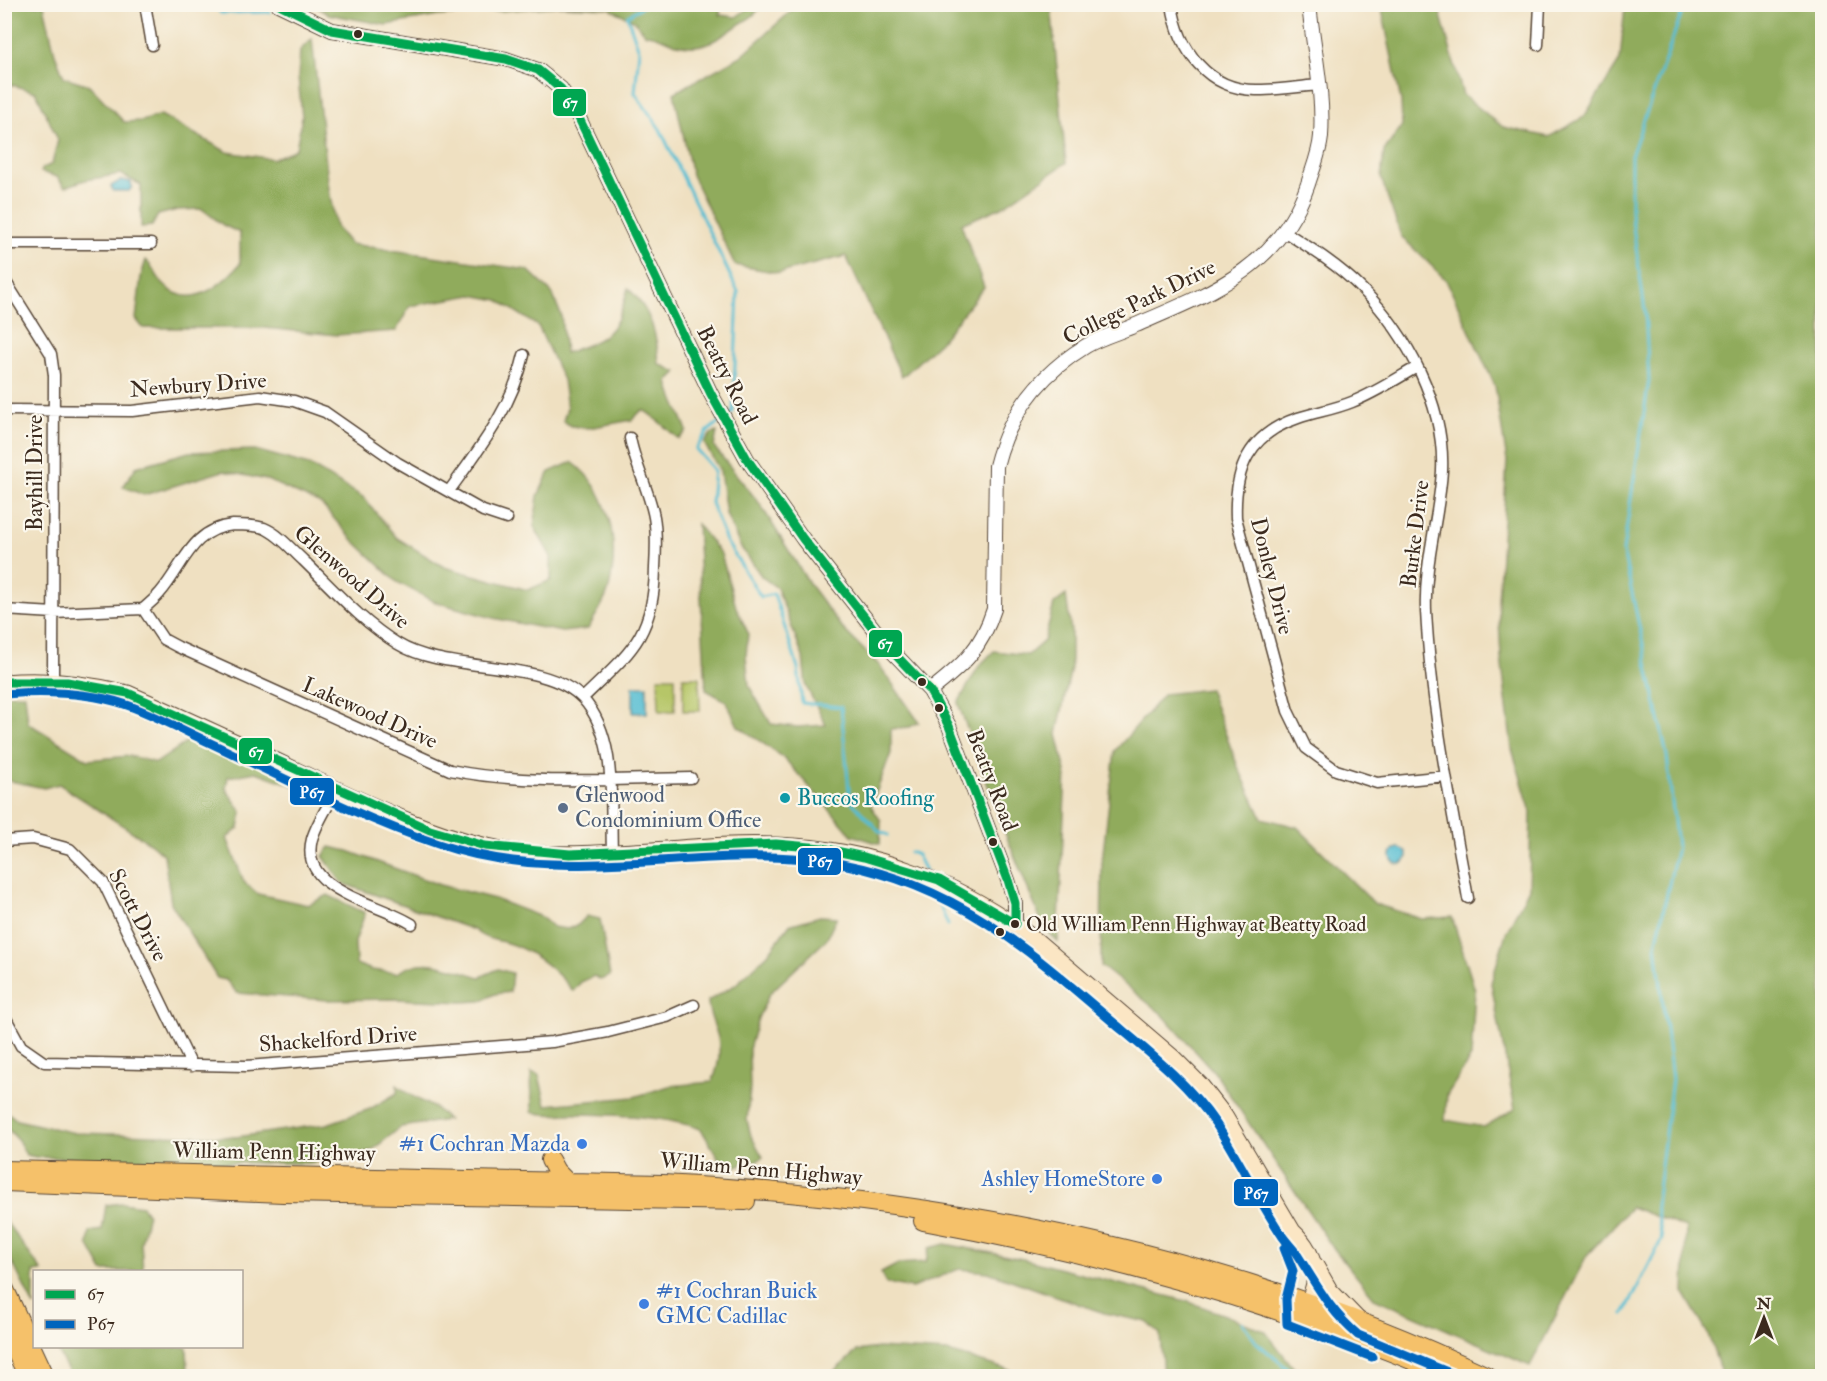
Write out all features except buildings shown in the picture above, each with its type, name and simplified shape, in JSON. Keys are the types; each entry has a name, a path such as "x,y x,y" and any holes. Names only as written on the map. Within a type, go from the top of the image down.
{"highway":[{"name":"William Penn Highway","path":"4,1170 567,1182 767,1191 870,1202 974,1217 1144,1254 1301,1307 1449,1377"},
{"name":"William Penn Highway","path":"4,1182 283,1193 725,1200 818,1208 921,1221 1067,1252 1364,1324 1487,1377"},
{"path":"4,1290 44,1377"},
{"path":"4,1325 29,1377"}],"main road":[{"path":"4,682 53,681 91,684 128,693 430,830 484,846 530,852 612,852 776,844 822,848 910,869 939,880 1015,924 1174,1058 1201,1085 1225,1116 1293,1231 1306,1270 1301,1307"},
{"path":"1293,1231 1305,1242 1314,1262 1339,1300 1364,1324"},
{"path":"1301,1307 1316,1276 1314,1262"}],"street":[{"path":"145,4 153,45"},
{"name":"Beatty Road","path":"278,4 332,30 506,59 538,70 561,89 576,112 711,394 747,459 803,539 888,647 930,691 949,726 1008,879 1015,903 1015,924"},
{"path":"1172,4 1180,39 1189,55 1219,80 1234,87 1256,90 1318,85"},
{"name":"College Park Drive","path":"930,691 961,667 976,650 988,628 994,598 996,466 1013,418 1028,396 1046,376 1089,345 1228,284 1259,260 1286,232 1304,196 1321,137 1309,4"},
{"path":"1538,45 1539,4"},
{"name":"Burke Drive","path":"1286,232 1333,264 1362,289 1391,324 1417,367 1434,407 1442,442 1440,494 1431,542 1426,609 1446,776 1468,898"},
{"path":"4,244 151,244"},
{"name":"Bayhill Drive","path":"4,279 51,354 55,409 53,681"},
{"path":"449,491 500,420 519,376 524,355"},
{"name":"Donley Drive","path":"1417,367 1350,403 1300,417 1270,430 1248,453 1241,469 1236,518 1288,711 1306,748 1336,770 1377,783 1446,776"},
{"name":"Newbury Drive","path":"4,410 132,411 260,396 294,401 325,412 398,463 483,511 507,519"},
{"path":"582,698 627,655 642,636 650,615 655,590 654,518 634,459 630,438"},
{"name":"Glenwood Drive","path":"143,609 161,592 189,548 205,534 230,525 265,528 281,540 375,628 400,646 445,660 542,677 565,685 582,698 600,726 606,749 612,852"},
{"path":"4,610 54,613 143,609"},
{"name":"Lakewood Drive","path":"143,609 163,639 178,647 450,770 493,779 527,781 691,778"},
{"path":"337,789 313,837 310,858 312,867 330,886 392,912 412,924"},
{"name":"Scott Drive","path":"4,841 33,839 70,849 103,882 192,1066"},
{"name":"Shackelford Drive","path":"4,1015 21,1046 44,1062 192,1066 304,1063 365,1055 552,1042 608,1032 667,1017 694,1005"}],"green space":[{"path":"799,4 1051,5 1066,163 1002,207 961,224 984,287 940,342 902,377 846,256 779,273 735,265 692,175 674,93 741,56"},
{"path":"4,5 44,5 55,54 64,77 89,85 124,122 142,121 161,115 227,152 273,159 296,149 302,117 298,77 300,50 312,39 329,190 336,227 350,244 528,270 552,293 561,315 565,353 592,343 608,332 619,315 628,288 642,305 651,323 657,343 659,364 677,372 668,381 671,394 687,431 679,439 642,410 632,420 588,428 571,426 563,421 567,408 563,380 538,326 498,300 472,295 410,306 396,331 337,335 264,328 143,328 136,319 141,276 146,260 163,284 173,292 184,296 194,296 214,287 240,264 240,233 223,225 202,209 177,210 158,215 152,226 141,227 141,185 121,174 85,180 65,187 57,177 41,172 43,168 52,164 58,140 36,92 5,83"},
{"path":"313,5 721,5 720,15 736,17 753,5 759,9 752,17 718,39 697,46 689,46 645,34 635,21 609,8 560,6 438,16 386,25 328,14"},
{"path":"1381,5 1438,5 1463,95 1503,127 1549,137 1584,117 1620,60 1625,5 1822,6 1822,1376 1722,1376 1708,1334 1684,1293 1686,1228 1631,1207 1587,1255 1530,1366 1374,1298 1331,1245 1215,1073 1162,1014 1101,966 1102,861 1115,751 1164,694 1209,689 1238,767 1262,818 1297,827 1375,904 1422,919 1452,917 1475,990 1471,1057 1447,1095 1445,1120 1484,1127 1515,1109 1491,983 1506,933 1529,888 1531,812 1512,749 1501,657 1498,601 1507,461 1495,386 1446,280 1401,236 1381,178 1384,151 1402,126 1401,101"},
{"path":"717,432 714,447 760,504 810,585 842,628 880,666 919,722 910,727 891,729 891,753 871,806 881,821 880,844 852,835 784,758 738,726 726,701 706,690 697,524 721,554 736,607 748,633 746,656 749,686 771,724 798,727 826,725 806,686 803,657 777,588 762,577 740,546 726,514 720,471 704,443 711,434"},
{"path":"255,450 309,465 363,497 397,538 444,567 528,590 551,580 551,557 534,526 538,496 549,472 572,462 595,487 609,519 613,553 609,588 605,598 588,629 562,632 493,618 435,602 397,582 353,540 321,504 267,480 223,471 144,495 123,487 136,467 189,452"},
{"path":"1066,595 1071,631 1071,668 1057,734 1066,772 1058,942 1044,928 1005,833 958,703 979,666 994,651 1028,655 1044,641 1054,604"},
{"path":"658,677 675,677 675,711 659,711"},
{"path":"683,677 699,677 700,711 683,711"},
{"path":"25,694 28,723 88,760 130,756 156,763 190,740 203,738 265,762 296,778 309,788 298,787 256,772 228,777 226,789 242,812 239,828 227,838 244,882 258,894 308,905 328,895 365,913 355,942 356,964 372,970 397,973 418,964 438,964 480,977 498,969 512,973 510,992 495,994 481,1001 462,1002 396,999 327,1000 237,993 226,980 217,978 171,903 164,855 151,844 59,784 44,788 5,780 5,695"},
{"path":"330,847 348,851 440,885 495,899 541,917 553,927 567,929 578,925 587,916 600,919 610,976 600,980 594,976 581,982 573,991 551,968 524,950 342,883 323,856"},
{"path":"820,916 837,917 826,940 770,993 758,1018 749,1049 750,1089 747,1120 751,1136 763,1157 759,1160 725,1169 701,1129 672,1121 625,1116 550,1115 532,1112 531,1072 539,1075 546,1105 634,1097 669,1086 712,1082 718,1063 719,1044 708,1001 735,985 768,954 789,925"},
{"path":"397,1085 437,1110 448,1120 401,1127 371,1151 345,1159 307,1163 195,1163 36,1157 26,1155 18,1140 5,1126 5,1110 17,1120 75,1133 236,1137 327,1124 370,1109 397,1093"},
{"path":"122,1203 142,1206 148,1214 141,1242 143,1270 102,1270 88,1244 90,1232 102,1230 106,1205"},
{"path":"4,1219 41,1270 33,1270 33,1305 5,1247"},
{"path":"945,1244 1023,1259 1186,1301 1225,1315 1265,1331 1300,1376 1163,1376 1160,1334 1147,1322 1104,1313 988,1272 959,1269 912,1288 886,1283 881,1273 898,1264 926,1262 929,1248"},
{"path":"56,1348 187,1348 188,1376 71,1376"},
{"path":"878,1348 948,1352 1029,1376 829,1376 857,1351"}],"water":[{"path":"121,180 131,182 132,187 129,191 113,191 111,186"},
{"path":"633,686 647,686 647,713 633,713"},
{"path":"1399,848 1405,850 1407,856 1405,862 1399,864 1393,862 1391,856 1393,850"}],"waterway":[{"path":"213,4 221,13 270,12"},
{"path":"646,4 627,16 639,50 635,93 660,129 738,292 733,412 729,415"},
{"path":"1624,1314 1662,1239 1656,1206 1672,1079 1656,945 1677,847 1667,756 1623,551 1649,380 1645,311 1631,212 1631,156 1685,4"},
{"path":"721,421 708,431 696,449 714,470 711,503 726,541 761,597 774,594 798,668 802,703 841,707 850,800 879,831 888,835"},
{"path":"910,852 917,855 925,871"},
{"path":"931,885 948,925"},
{"path":"1242,1322 1256,1342 1296,1376"}],"transit line":[{"name":"67","path":"279,4 332,30 506,59 538,70 561,89 576,112 711,394 747,459 803,539 888,647 930,691 949,726 1008,880 1015,903 1015,924"},
{"name":"67","path":"4,682 67,682 128,693 430,830 485,846 570,854 776,844 822,848 864,857 939,880 1015,924"},
{"name":"P67","path":"5,694 65,693 124,704 378,821 438,844 489,857 540,863 590,864 740,857 791,858 842,864 883,874 921,888 989,924 1021,946 1083,996 1182,1083 1216,1124 1284,1239 1339,1316 1358,1335 1457,1376"},
{"name":"P67","path":"1284,1248 1293,1271 1286,1299 1287,1324 1372,1357"}],"place":[{"name":"Buccos Roofing","path":"785,798"},
{"name":"Glenwood Condominium Office","path":"563,808"},
{"name":"Old William Penn Highway at Beatty Road","path":"1015,924"},
{"name":"#1 Cochran Mazda","path":"582,1144"},
{"name":"Ashley HomeStore","path":"1157,1179"},
{"name":"#1 Cochran Buick GMC Cadillac","path":"644,1304"}]}
